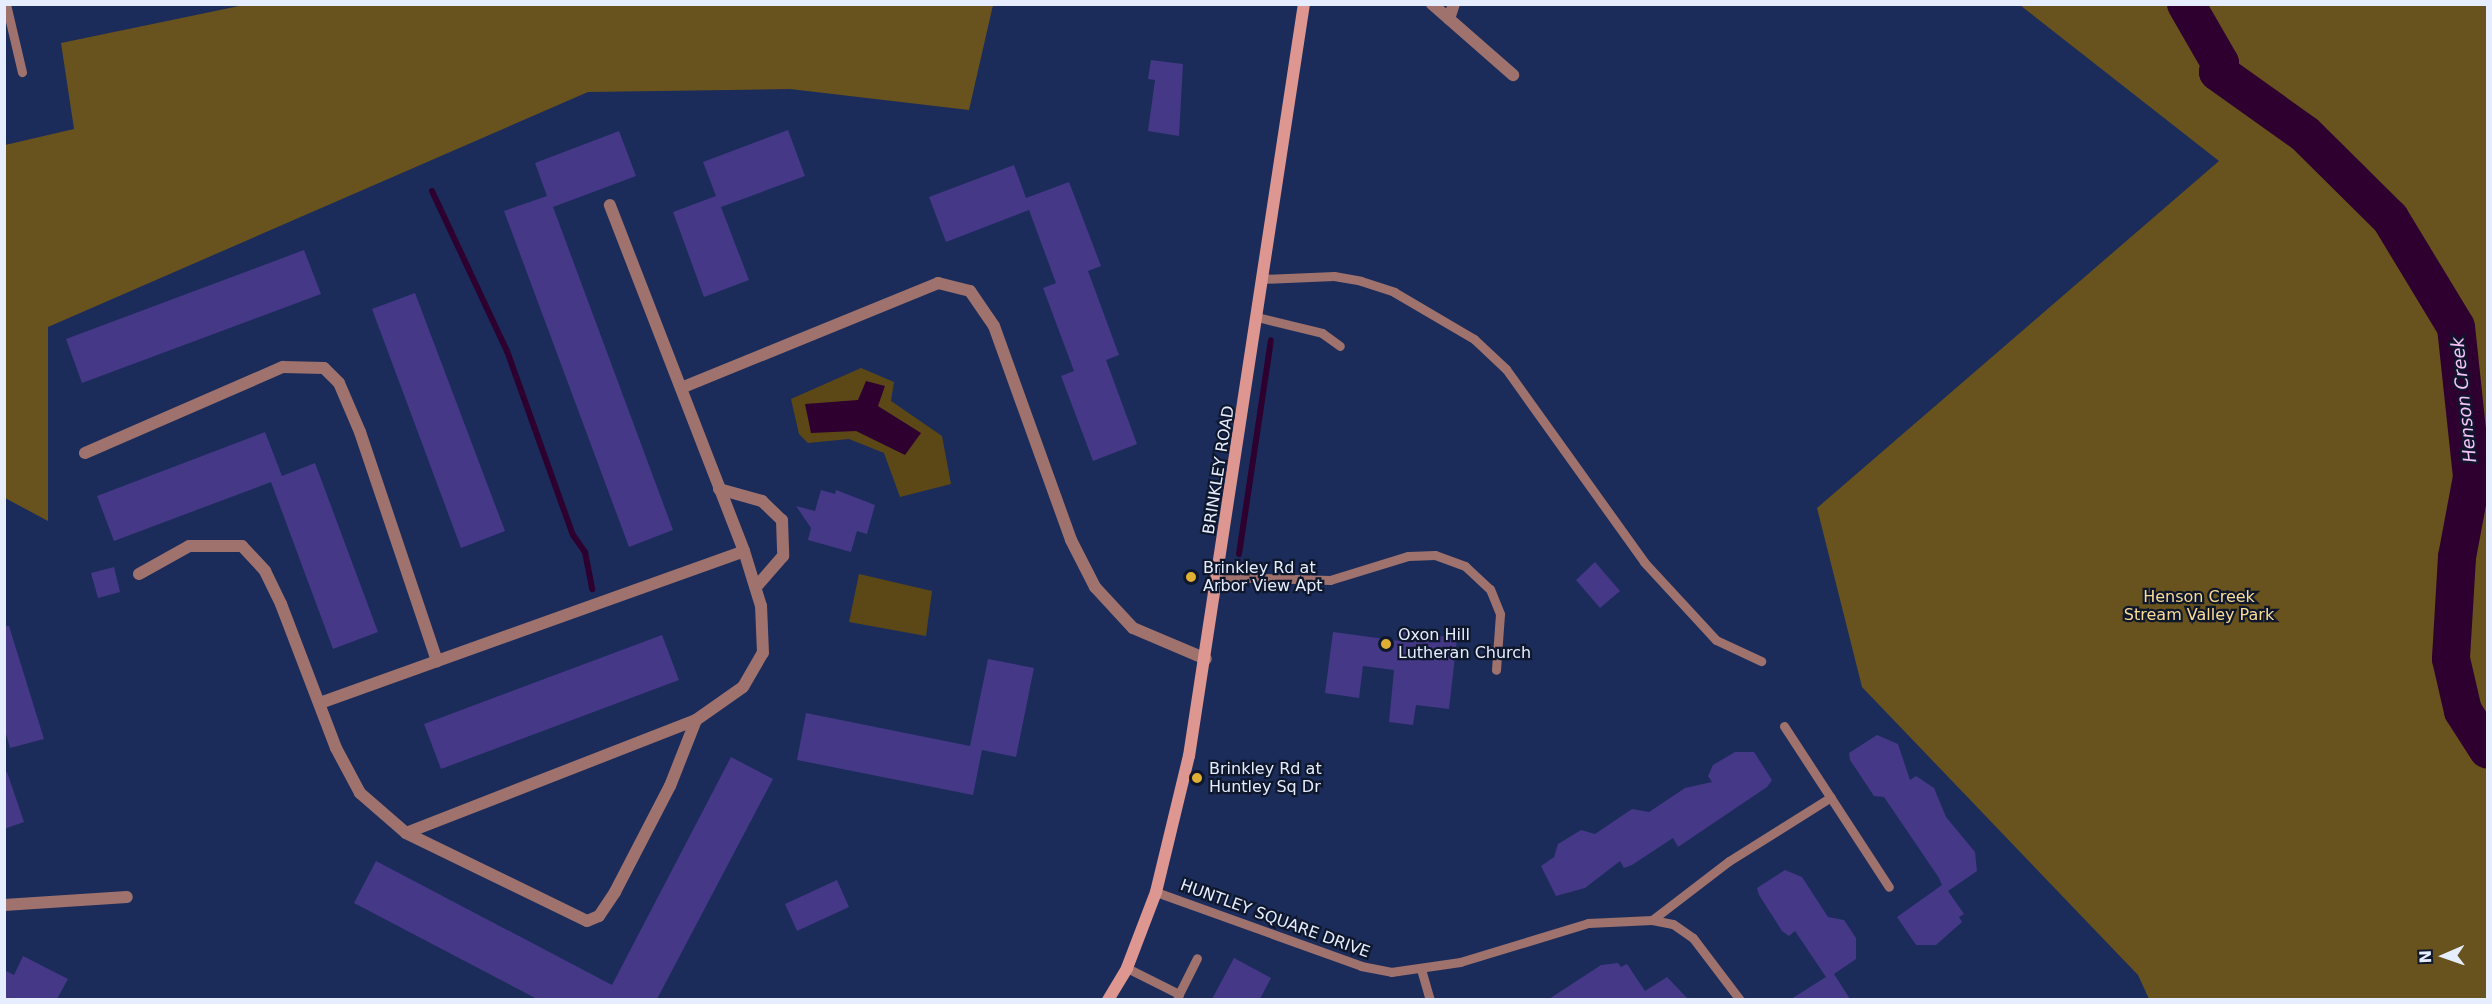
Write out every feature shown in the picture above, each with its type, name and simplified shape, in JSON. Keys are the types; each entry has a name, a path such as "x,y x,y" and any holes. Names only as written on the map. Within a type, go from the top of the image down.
{"main road":[{"name":"BRINKLEY ROAD","path":"1108,999 1127,968 1156,892 1206,658 1304,4"}],"street":[{"path":"1432,4 1513,75"},
{"path":"1449,19 1454,4"},
{"path":"406,833 696,720 743,687 759,665 764,625 756,587 610,205"},
{"path":"681,388 938,283 970,291 994,326 1071,540 1095,587 1133,628 1206,658"},
{"path":"85,453 283,367 324,368 339,383 360,432 437,661"},
{"path":"719,489 762,501 782,519 783,556 756,587"},
{"path":"139,574 189,546 242,546 269,579 348,776 380,813 406,833 587,921 599,916 615,892 670,786 696,720"},
{"path":"320,703 744,551"},
{"path":"4,905 127,897"}],"lane":[{"path":"6,4 22,72"},
{"path":"1262,279 1334,276 1361,281 1404,297 1474,339 1506,369 1619,531 1665,586 1716,640 1761,661"},
{"path":"1257,317 1322,333 1340,346"},
{"path":"1219,577 1330,580 1408,556 1435,555 1465,566 1490,589 1500,614 1496,670"},
{"path":"1784,726 1889,887"},
{"path":"1652,920 1729,861 1831,798"},
{"name":"HUNTLEY SQUARE DRIVE","path":"1156,892 1361,966 1421,969 1588,923 1652,920 1673,924 1693,938 1740,999"},
{"path":"1127,968 1178,997 1197,958"},
{"path":"1421,969 1430,999"}],"shaded area":[{"path":"861,368 894,382 891,401 942,436 951,484 900,497 884,453 849,439 808,443 799,434 791,399"},
{"path":"866,381 885,386 878,406 921,433 905,455 856,431 811,433 805,404 858,400"},
{"path":"859,574 932,591 926,636 849,622"}],"green space":[{"path":"244,5 993,5 969,110 790,89 588,92 48,327 48,521 5,498 5,145 74,129 61,43"},
{"name":"Henson Creek Stream Valley Park","path":"2020,5 2487,5 2487,999 2149,999 2138,975 1862,687 1817,508 2219,161"}],"building":[{"path":"1151,60 1183,64 1179,136 1148,131 1155,80 1148,79"},
{"path":"788,130 805,176 721,207 749,280 704,297 673,212 716,196 703,162"},
{"path":"619,131 636,176 553,207 673,530 629,547 504,211 547,196 535,163"},
{"path":"1014,165 1026,198 1069,182 1101,266 1088,271 1119,355 1106,360 1137,444 1093,461 1061,376 1074,371 1043,288 1056,283 1029,210 946,242 929,197"},
{"path":"304,250 321,294 82,383 66,339"},
{"path":"415,293 505,531 461,548 372,309"},
{"path":"265,432 282,476 315,463 378,632 333,649 271,482 114,541 97,496"},
{"path":"821,490 835,494 836,490 875,505 867,534 857,531 851,552 808,540 811,528 796,506 815,511"},
{"path":"1595,562 1620,591 1600,608 1576,580"},
{"path":"114,567 120,592 98,598 91,573"},
{"path":"4,626 9,626 44,739 10,748 4,727"},
{"path":"1401,629 1457,639 1449,709 1416,705 1413,725 1389,722 1394,670 1363,666 1359,698 1325,693 1333,632 1400,641"},
{"path":"662,635 679,680 441,769 424,724"},
{"path":"988,659 1034,668 1016,757 982,750 973,795 797,760 806,713 970,746"},
{"path":"1877,735 1898,744 1910,780 1916,776 1934,788 1946,817 1975,852 1977,871 1948,891 1964,914 1959,917 1962,922 1936,945 1916,945 1897,917 1942,885 1939,878 1884,797 1874,796 1850,760 1849,753"},
{"path":"1735,752 1754,752 1772,780 1767,787 1678,847 1673,838 1632,865 1624,868 1620,861 1585,888 1556,896 1541,866 1554,857 1558,844 1581,830 1595,834 1632,809 1649,812 1685,788 1712,782 1708,776 1713,765"},
{"path":"731,757 773,779 657,999 537,999 354,903 376,861 612,985"},
{"path":"7,772 24,822 4,829 4,773"},
{"path":"1785,870 1802,877 1828,917 1844,920 1856,938 1856,959 1834,974 1850,999 1791,999 1826,977 1795,931 1789,936 1782,931 1759,895 1757,888"},
{"path":"837,880 849,907 797,931 785,904"},
{"path":"23,956 68,979 57,999 4,999 4,970 14,975"},
{"path":"1234,958 1271,978 1260,999 1212,999"},
{"path":"1618,963 1621,967 1627,964 1645,991 1667,977 1688,999 1549,999 1601,965"}],"waterway":[{"name":"Henson Creek","path":"2186,4 2220,63 2218,72 2305,134 2390,218 2456,327 2472,477 2457,557 2451,659 2463,711 2488,750"},
{"path":"432,191 507,351 573,535 585,552 592,589"},
{"path":"1239,554 1271,340"}],"place":[{"name":"Brinkley Rd at Arbor View Apt","path":"1191,577"},
{"name":"Oxon Hill Lutheran Church","path":"1386,644"},
{"name":"Brinkley Rd at Huntley Sq Dr","path":"1197,778"}]}
